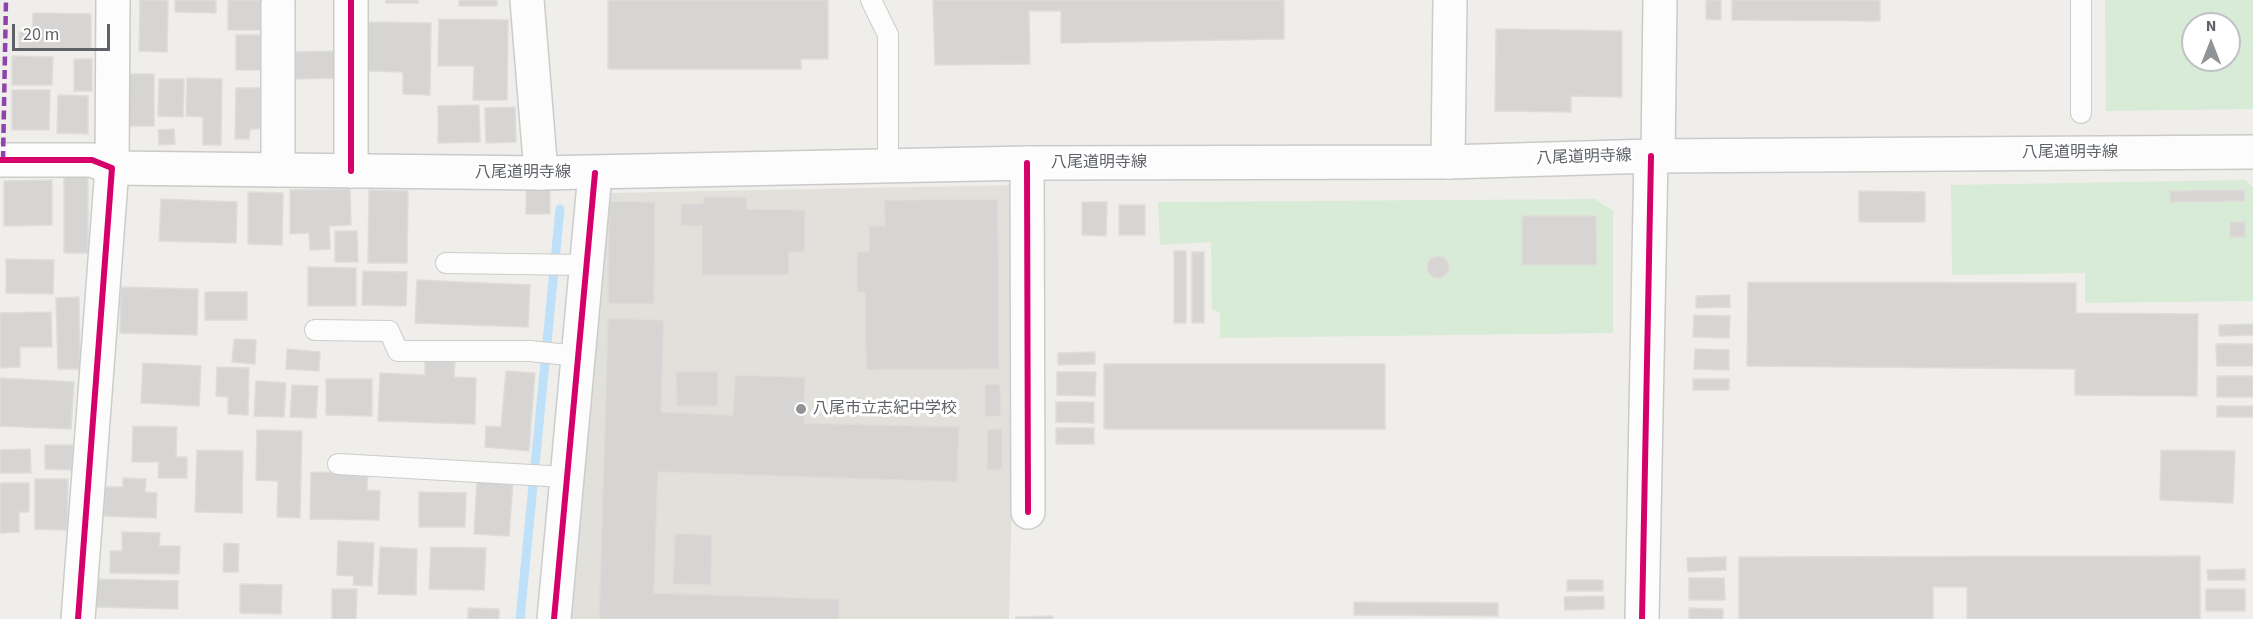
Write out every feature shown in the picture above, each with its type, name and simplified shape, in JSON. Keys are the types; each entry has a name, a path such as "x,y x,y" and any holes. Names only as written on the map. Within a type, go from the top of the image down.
{"street":[{"path":"78,619 112,168 113,0"},
{"path":"351,0 351,171"},
{"path":"527,0 541,173"},
{"path":"1448,162 1450,0"},
{"path":"1642,619 1660,0"},
{"path":"278,4 278,170"},
{"name":"八尾道明寺線","path":"0,160 92,160 112,168 595,173 1027,163 1448,162 1654,156 2253,152"},
{"path":"1027,163 1028,512"},
{"path":"554,619 556,476 577,265 595,173"}],"lane":[{"path":"871,0 888,34 888,166"},
{"path":"2081,0 2081,113"},
{"path":"446,263 577,265"},
{"path":"315,330 389,331 398,351 530,351 568,355"},
{"path":"338,464 556,476"}],"shaded area":[{"name":"八尾市立志紀中学校","path":"1019,185 1009,619 568,619 607,199 611,193"}],"green space":[{"path":"2105,0 2253,0 2253,109 2106,111"},
{"path":"2245,180 2253,187 2253,301 2085,303 2085,273 1952,275 1951,185"},
{"path":"1595,199 1613,211 1613,333 1220,338 1220,313 1212,309 1211,242 1160,245 1158,202"}],"building":[{"path":"140,0 168,0 167,52 139,51"},
{"path":"175,0 216,0 216,13 175,12"},
{"path":"228,0 264,0 264,30 228,30"},
{"path":"386,0 418,0 418,3 386,3"},
{"path":"459,0 497,0 497,6 459,6"},
{"path":"608,0 828,0 828,59 801,59 801,69 608,69"},
{"path":"933,0 1284,0 1284,39 1061,43 1061,11 1029,11 1030,64 935,65"},
{"path":"1706,0 1721,0 1721,20 1706,19"},
{"path":"1732,0 1880,0 1880,21 1732,20"},
{"path":"33,13 91,14 91,50 19,50 19,32 32,32"},
{"path":"439,19 508,20 507,100 473,100 474,66 438,66"},
{"path":"368,22 431,23 430,95 403,94 403,72 367,71"},
{"path":"1496,29 1622,31 1622,97 1571,96 1571,112 1495,111"},
{"path":"236,35 263,35 262,70 236,70"},
{"path":"336,51 337,78 294,79 293,52"},
{"path":"12,56 53,57 52,85 12,85"},
{"path":"74,59 92,59 92,91 74,91"},
{"path":"123,74 154,74 154,126 123,126"},
{"path":"187,78 222,79 221,145 203,145 203,117 186,116"},
{"path":"159,79 184,79 183,117 158,116"},
{"path":"236,88 262,88 262,129 250,129 249,139 235,139"},
{"path":"12,90 50,90 49,130 12,130"},
{"path":"58,95 88,96 88,134 57,133"},
{"path":"479,105 480,142 438,143 438,106"},
{"path":"515,107 516,142 486,143 485,108"},
{"path":"174,129 175,144 159,145 158,130"},
{"path":"64,175 88,175 88,253 64,253"},
{"path":"52,180 52,225 4,226 4,181"},
{"path":"350,189 351,225 329,226 330,249 310,250 309,233 290,234 290,190"},
{"path":"526,189 550,189 550,214 526,214"},
{"path":"369,190 408,191 407,263 368,263"},
{"path":"2244,190 2245,201 2170,202 2170,191"},
{"path":"1859,191 1925,192 1925,222 1859,222"},
{"path":"248,192 283,193 282,245 248,244"},
{"path":"703,197 747,197 747,209 805,210 805,252 789,252 789,275 702,275 702,226 681,226 681,204 703,204"},
{"path":"161,199 237,202 236,243 159,241"},
{"path":"998,199 999,369 866,370 865,292 857,292 857,252 869,252 869,226 885,226 884,200"},
{"path":"609,201 655,202 654,304 608,304"},
{"path":"1082,202 1107,202 1106,236 1082,235"},
{"path":"1119,205 1145,205 1145,235 1119,235"},
{"path":"1522,216 1596,216 1597,265 1522,265"},
{"path":"2230,222 2245,222 2245,237 2230,237"},
{"path":"335,231 357,231 358,262 335,262"},
{"path":"1174,251 1186,251 1186,323 1174,323"},
{"path":"1192,252 1204,252 1204,323 1192,323"},
{"path":"1434,256 1442,256 1449,263 1449,271 1442,278 1434,278 1427,271 1427,263"},
{"path":"6,259 54,260 53,294 6,293"},
{"path":"308,267 356,268 356,306 308,306"},
{"path":"363,271 407,272 406,306 362,305"},
{"path":"417,280 530,285 528,327 415,323"},
{"path":"1748,282 2076,283 2076,313 2198,314 2197,396 2075,395 2075,369 1747,366"},
{"path":"121,287 198,289 197,335 120,333"},
{"path":"205,292 247,292 247,320 205,320"},
{"path":"1730,295 1730,307 1696,308 1696,296"},
{"path":"79,297 80,369 58,369 56,298"},
{"path":"51,312 52,347 20,347 20,367 0,368 0,313"},
{"path":"1694,315 1730,316 1729,338 1693,337"},
{"path":"608,318 664,320 661,412 733,415 735,375 805,377 804,423 959,427 957,482 658,472 654,593 839,599 839,619 599,619"},
{"path":"2253,324 2253,335 2219,336 2219,325"},
{"path":"234,339 256,340 255,364 232,362"},
{"path":"2216,344 2253,344 2253,366 2217,366"},
{"path":"287,349 320,352 319,371 286,369"},
{"path":"1695,349 1729,350 1729,370 1694,369"},
{"path":"1095,352 1095,364 1058,365 1058,353"},
{"path":"425,360 455,361 454,377 476,378 475,424 378,421 380,373 425,375"},
{"path":"143,363 201,366 199,406 141,403"},
{"path":"1104,364 1385,364 1385,429 1104,429"},
{"path":"217,367 249,368 248,415 228,414 228,397 216,396"},
{"path":"506,371 535,373 529,451 485,447 486,426 501,427"},
{"path":"718,371 718,406 677,406 676,372"},
{"path":"1057,372 1096,372 1095,396 1057,395"},
{"path":"2217,376 2253,376 2253,397 2217,397"},
{"path":"0,378 74,382 71,429 0,426"},
{"path":"326,379 372,379 372,416 326,415"},
{"path":"1693,379 1729,379 1729,390 1693,390"},
{"path":"256,381 286,383 284,417 254,416"},
{"path":"985,384 1000,384 1001,416 985,417"},
{"path":"292,385 318,386 316,418 290,417"},
{"path":"1056,402 1094,402 1094,423 1056,422"},
{"path":"2217,406 2253,406 2253,417 2217,417"},
{"path":"133,426 177,427 176,457 187,457 187,478 158,478 159,462 132,462"},
{"path":"1056,428 1094,428 1094,444 1056,444"},
{"path":"987,429 1002,429 1002,470 987,470"},
{"path":"257,430 302,431 300,518 277,517 278,481 256,480"},
{"path":"45,445 73,445 72,470 45,469"},
{"path":"30,449 31,473 0,473 0,450"},
{"path":"197,450 243,451 242,513 195,512"},
{"path":"2161,450 2235,451 2233,503 2160,500"},
{"path":"311,472 368,473 367,490 380,491 379,520 310,519"},
{"path":"123,478 146,479 145,492 157,493 156,518 104,516 105,487 123,487"},
{"path":"35,479 68,479 67,530 35,529"},
{"path":"477,480 513,482 509,536 474,534"},
{"path":"0,483 29,483 29,512 19,512 19,532 0,533"},
{"path":"419,492 466,493 465,527 419,527"},
{"path":"122,532 160,533 159,546 180,546 179,574 110,573 110,551 122,551"},
{"path":"675,533 712,535 711,585 673,584"},
{"path":"338,541 374,543 372,586 353,585 354,576 337,575"},
{"path":"224,543 239,544 238,572 223,572"},
{"path":"380,547 417,549 416,595 378,594"},
{"path":"431,547 486,548 484,590 429,589"},
{"path":"2200,556 2200,619 1967,619 1967,587 1933,587 1933,619 1739,619 1739,557"},
{"path":"1726,557 1726,570 1688,572 1687,558"},
{"path":"2245,569 2245,580 2208,580 2207,570"},
{"path":"1689,578 1724,578 1725,600 1689,600"},
{"path":"96,579 178,581 178,609 95,607"},
{"path":"1567,580 1603,580 1603,591 1567,591"},
{"path":"240,584 282,585 281,614 240,613"},
{"path":"332,589 357,589 356,619 332,619"},
{"path":"2206,589 2245,589 2245,611 2206,611"},
{"path":"1604,596 1604,609 1565,610 1564,597"},
{"path":"1354,602 1498,603 1498,616 1354,615"},
{"path":"468,608 499,609 499,619 468,619"},
{"path":"1689,608 1723,609 1723,619 1689,619"},
{"path":"1053,616 1053,619 1016,619 1016,617"}],"waterway":[{"path":"520,619 560,209"}],"marked path":[{"path":"3,160 6,0"}],"cycle path":[{"path":"351,0 351,171"},
{"path":"1642,619 1651,156"},
{"path":"0,160 92,160 112,168 78,619"},
{"path":"1027,163 1028,512"},
{"path":"554,619 595,173"}],"place":[{"name":"八尾市立志紀中学校","path":"801,409"}]}
